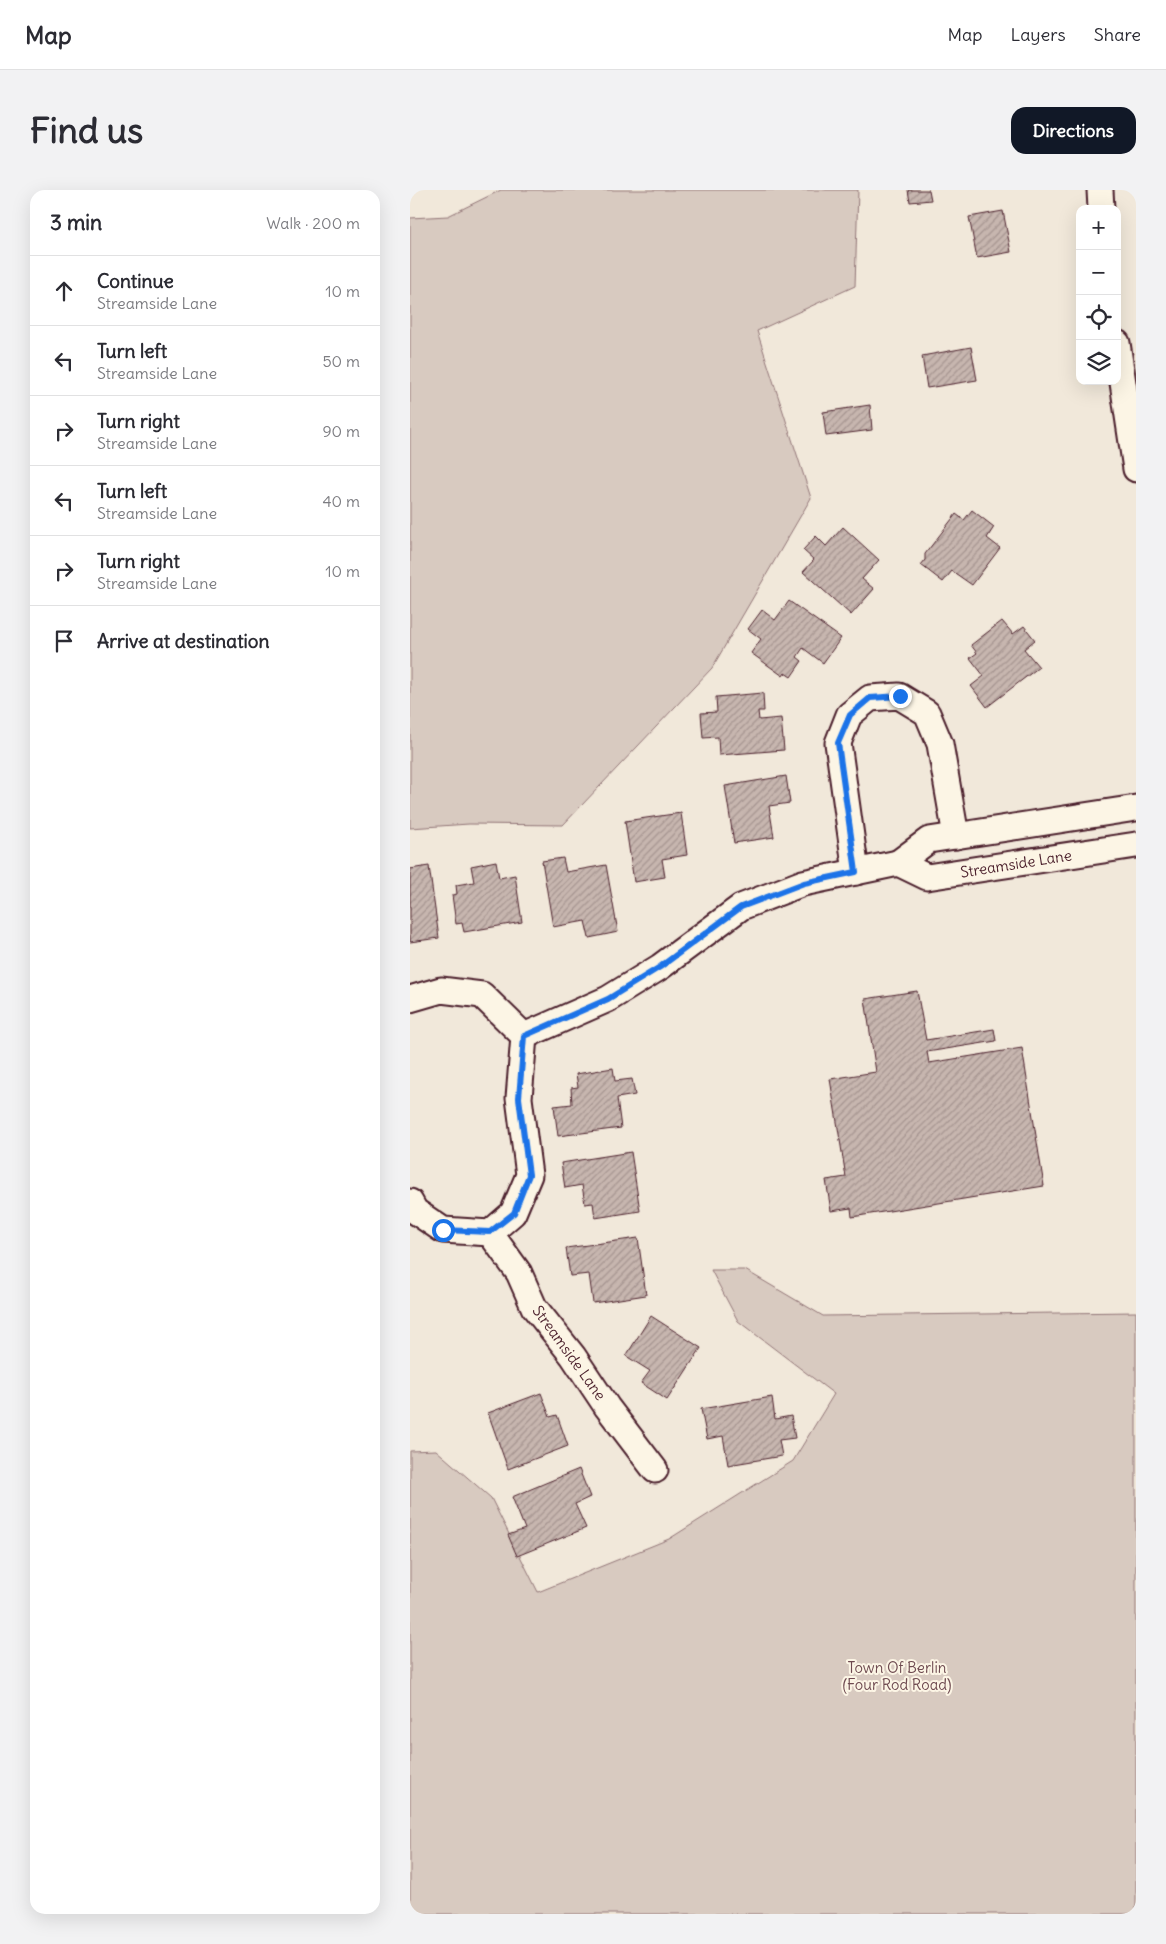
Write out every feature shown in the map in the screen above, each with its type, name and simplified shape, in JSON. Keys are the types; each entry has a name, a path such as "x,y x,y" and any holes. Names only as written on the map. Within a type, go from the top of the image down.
{"street":[{"path":"1100,190 1101,205"},
{"path":"1121,356 1130,383 1136,469"},
{"path":"856,872 838,743 850,715 870,698 900,696 927,713 940,744 956,836"},
{"path":"524,1036 608,999 660,967 741,907 804,883 898,863 928,840 1136,808"},
{"name":"Streamside Lane","path":"898,863 927,877 1136,845"},
{"path":"410,999 440,990 482,996 524,1036"},
{"path":"410,1202 415,1210 443,1230 490,1232 514,1213 529,1175 519,1098 524,1036"},
{"name":"Streamside Lane","path":"490,1232 519,1273 534,1307 573,1356 607,1407 655,1470"}],"green space":[{"path":"501,190 858,190 855,286 757,331 811,498 712,668 563,825 469,824 410,828 410,218 448,216"},
{"name":"Town Of Berlin (Four Rod Road)","path":"711,1270 745,1270 823,1316 1136,1312 1136,1914 410,1914 410,1451 436,1450 491,1498 538,1592 669,1539 793,1461 834,1394 738,1321"}],"building":[{"path":"908,190 929,190 931,200 910,202"},
{"path":"1003,211 1011,252 977,258 969,217"},
{"path":"971,347 977,380 927,388 922,356"},
{"path":"870,405 872,430 826,436 823,412"},
{"path":"972,510 994,527 987,538 1000,548 972,585 952,571 943,582 921,565 925,560 925,554 956,514 964,520"},
{"path":"843,527 879,560 862,579 874,589 851,615 803,572 814,560 803,550 816,536 826,546"},
{"path":"789,601 841,638 823,663 803,648 797,657 802,661 791,677 785,673 783,676 751,653 761,639 748,629 762,610 775,620"},
{"path":"1002,621 1013,634 1024,626 1035,640 1024,649 1039,667 987,707 971,686 984,676 970,658 977,653 971,645"},
{"path":"763,693 764,711 758,711 759,720 781,718 784,750 719,755 718,737 703,738 701,713 717,712 716,697"},
{"path":"786,776 790,803 769,806 774,837 734,843 725,786"},
{"path":"681,813 687,855 662,859 665,877 634,882 625,821"},
{"path":"563,858 566,872 606,865 618,932 589,938 585,921 553,927 542,861"},
{"path":"496,861 499,878 515,875 522,922 464,932 462,923 456,924 452,895 457,894 456,885 474,882 471,866"},
{"path":"429,866 439,938 410,942 410,869"},
{"path":"917,991 926,1040 994,1029 996,1041 927,1052 929,1063 1022,1048 1044,1186 852,1217 851,1208 831,1211 826,1180 846,1177 830,1079 876,1072 865,999"},
{"path":"613,1068 615,1081 632,1079 635,1095 617,1098 621,1128 558,1136 554,1106 572,1104 571,1088 578,1087 576,1074"},
{"path":"631,1152 640,1211 595,1218 593,1203 585,1204 582,1185 565,1188 561,1163"},
{"path":"638,1238 646,1295 593,1303 589,1274 570,1276 566,1248"},
{"path":"651,1316 701,1348 667,1400 641,1383 650,1371 626,1356"},
{"path":"541,1393 550,1417 557,1415 568,1446 508,1469 488,1413"},
{"path":"772,1397 775,1419 791,1416 795,1438 779,1440 782,1456 728,1465 723,1436 707,1439 701,1409"},
{"path":"579,1469 590,1497 575,1504 586,1528 517,1556 508,1535 525,1529 512,1497"}],"route":[{"path":"443,1230 490,1232 514,1213 529,1175 519,1098 524,1036 608,999 660,967 741,907 804,883 856,872 838,743 850,715 870,698 900,696"}]}
